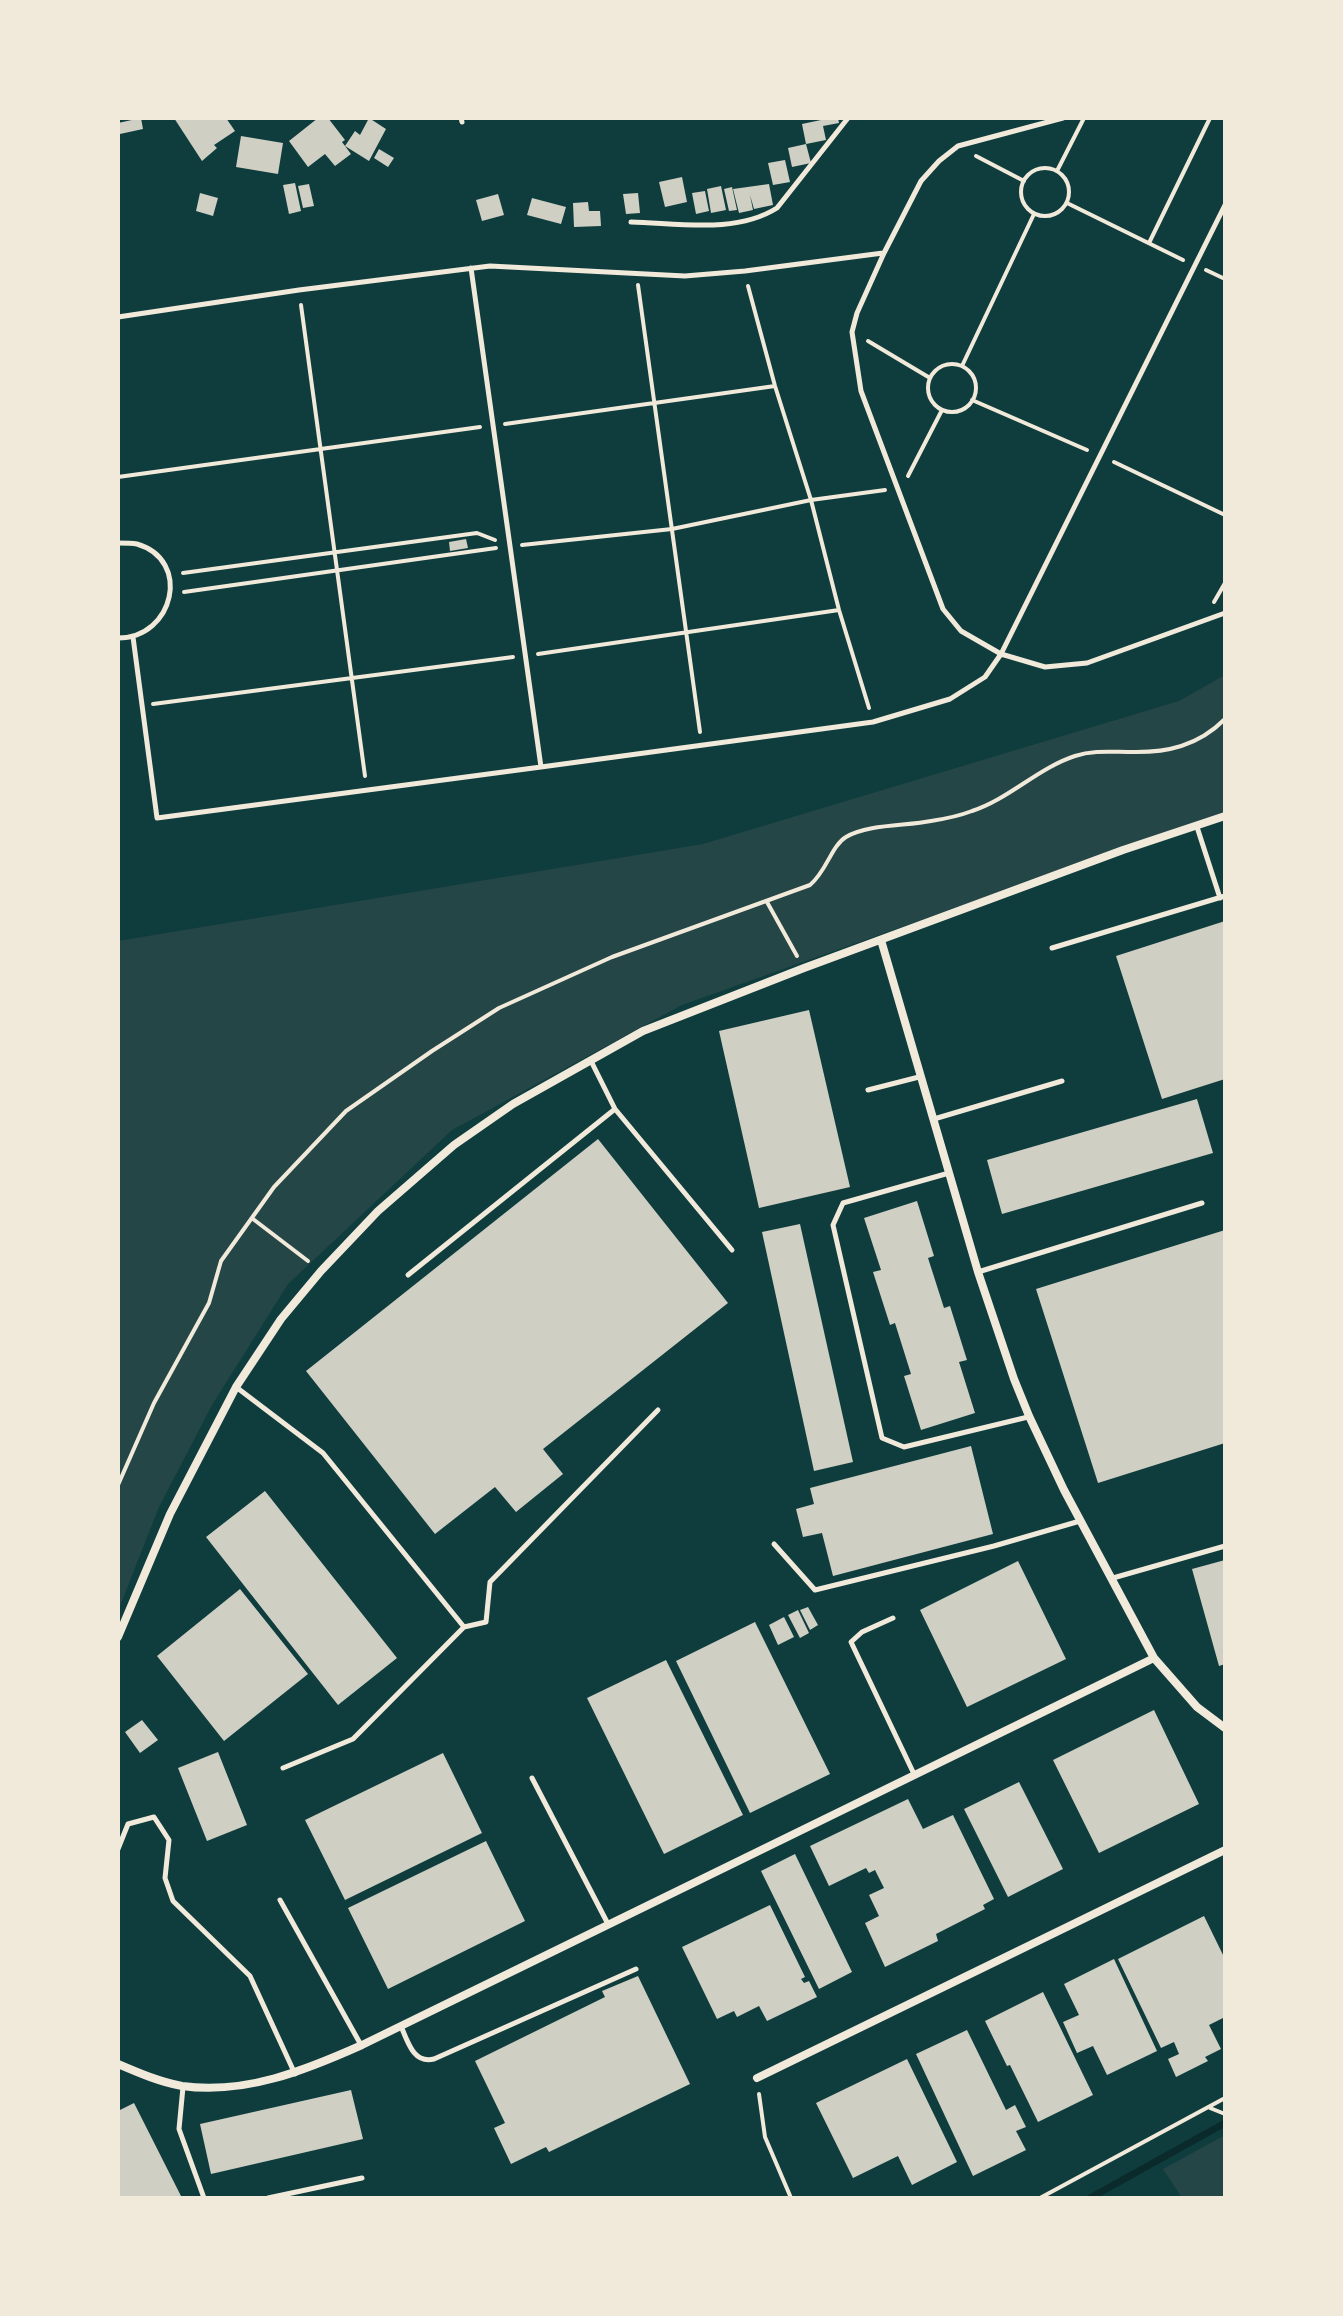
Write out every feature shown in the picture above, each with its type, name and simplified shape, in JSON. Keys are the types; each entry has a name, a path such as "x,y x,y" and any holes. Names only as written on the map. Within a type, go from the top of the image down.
{"street":[{"path":"118,1637 170,1514 236,1387 281,1319 378,1211 454,1145 513,1104 643,1031 1123,850 1225,816"},
{"path":"881,940 978,1272 1029,1416 1154,1658 1197,1707 1225,1728"},
{"path":"118,2064 154,2079 183,2086 212,2087 295,2074 362,2045 1154,1658"},
{"path":"757,2078 1225,1850"}],"lane":[{"path":"631,222 736,224 768,214 777,208 848,118"},
{"path":"1063,118 958,146 921,181 857,313 852,332 861,391 943,609 961,631 1001,654 1045,667 1087,663 1225,613"},
{"path":"133,637 157,818 873,722 950,699 985,677 1001,654 1225,205"},
{"path":"118,317 490,266 636,276 685,276 884,253"},
{"path":"471,268 541,767"},
{"path":"118,543 137,544 152,552 169,575 170,594 169,605 161,619 148,631 133,637 118,638"},
{"path":"1052,948 1222,897 1197,827"},
{"path":"591,1060 615,1109 732,1250"},
{"path":"868,1090 919,1077"},
{"path":"933,1119 1062,1081"},
{"path":"408,1275 615,1109"},
{"path":"949,1173 843,1203 833,1225 882,1438 904,1447 1029,1416"},
{"path":"978,1272 1202,1203"},
{"path":"236,1387 323,1453 464,1627"},
{"path":"283,1768 353,1739 464,1627 486,1622 490,1582 658,1410"},
{"path":"774,1544 815,1590 1081,1521"},
{"path":"1113,1578 1225,1546"},
{"path":"893,1618 862,1632 851,1642 914,1774"},
{"path":"532,1778 608,1924"},
{"path":"118,1849 128,1824 154,1817 169,1840 165,1878 173,1901 250,1976 295,2074"},
{"path":"280,1900 362,2045"},
{"path":"401,2026 418,2059 434,2059 636,1969"},
{"path":"183,2086 179,2129 204,2198"},
{"path":"268,2198 362,2178"}],"path":[{"path":"1057,171 1084,118"},
{"path":"1149,243 1210,118"},
{"path":"958,146 1024,181"},
{"path":"1040,168 1057,171 1068,183 1067,203 1059,213 1051,216 1034,214 1022,202 1020,194 1024,181 1032,171 1040,168"},
{"path":"1067,203 1225,279"},
{"path":"962,366 1034,214"},
{"path":"745,271 775,386 811,500 839,610 873,722"},
{"path":"636,276 702,746"},
{"path":"299,290 367,790"},
{"path":"852,332 930,378"},
{"path":"945,365 962,366 973,378 972,400 958,411 942,410 930,399 930,378 945,365"},
{"path":"118,477 775,386"},
{"path":"170,594 512,546 672,529 811,500 899,488 909,476 942,410"},
{"path":"169,575 477,533 512,546"},
{"path":"143,705 839,610"},
{"path":"118,1485 154,1403 209,1303 221,1261 274,1187 346,1111 432,1051 499,1008 612,957 810,885 821,875 837,845 859,831 974,811 1041,771 1076,756 1106,751 1174,749 1203,738 1225,719"},
{"path":"767,902 804,968"},
{"path":"253,1219 321,1271"},
{"path":"757,2078 765,2137 791,2198"},
{"path":"1040,2198 1225,2098"},
{"path":"1210,2108 1222,2113"}],"shaded area":[{"path":"1225,675 1225,812 682,1005 452,1130 288,1284 212,1405 159,1507 118,1611 118,941 703,844 1179,701"},
{"path":"1225,2135 1225,2198 1182,2198 1163,2169"}],"building":[{"path":"141,118 143,129 120,134 118,123"},
{"path":"174,118 226,118 235,131 214,145 217,148 202,161"},
{"path":"318,118 328,118 345,140 342,142 351,154 335,166 325,154 308,167 289,141"},
{"path":"369,118 386,129 369,161 345,146 355,131 360,135"},
{"path":"821,118 838,118 839,123 823,126 826,140 806,144 802,124"},
{"path":"241,136 283,143 278,174 236,167"},
{"path":"806,144 811,163 792,167 788,148"},
{"path":"379,149 394,158 388,167 374,158"},
{"path":"785,160 790,182 773,185 768,163"},
{"path":"682,177 687,202 665,207 659,182"},
{"path":"295,183 301,211 289,214 283,185"},
{"path":"309,184 314,206 303,208 298,186"},
{"path":"769,184 773,205 754,209 750,195 753,210 739,213 733,189"},
{"path":"721,186 726,210 711,213 707,189"},
{"path":"732,187 737,210 729,211 724,189"},
{"path":"705,191 709,211 696,214 692,193"},
{"path":"200,193 218,198 213,216 196,211"},
{"path":"638,193 640,213 626,214 623,194"},
{"path":"498,194 504,215 482,221 476,200"},
{"path":"532,198 566,207 561,224 527,215"},
{"path":"588,202 589,211 600,211 601,226 574,227 573,203"},
{"path":"466,539 468,548 450,551 449,542"},
{"path":"1225,921 1225,1079 1162,1099 1116,956"},
{"path":"809,1010 850,1187 759,1208 719,1031"},
{"path":"1197,1099 1213,1153 1002,1214 987,1160"},
{"path":"598,1139 728,1303 543,1449 563,1474 516,1512 495,1487 435,1534 306,1371"},
{"path":"917,1201 934,1256 928,1258 944,1308 950,1306 967,1360 959,1362 975,1413 921,1430 904,1376 911,1374 895,1323 890,1325 873,1272 881,1270 864,1218"},
{"path":"800,1224 853,1462 814,1471 762,1232"},
{"path":"1225,1230 1225,1443 1098,1483 1036,1289"},
{"path":"971,1446 993,1534 833,1576 822,1533 803,1537 796,1509 814,1504 810,1488"},
{"path":"265,1491 397,1658 338,1705 206,1537"},
{"path":"1225,1560 1225,1664 1219,1666 1192,1569"},
{"path":"1018,1561 1066,1659 967,1707 920,1610"},
{"path":"240,1589 308,1674 224,1741 157,1656"},
{"path":"808,1607 818,1625 810,1630 800,1610"},
{"path":"798,1610 809,1633 800,1638 788,1615"},
{"path":"784,1617 794,1637 778,1645 769,1625"},
{"path":"755,1622 830,1774 750,1813 676,1661"},
{"path":"666,1660 743,1815 664,1854 587,1698"},
{"path":"1154,1710 1199,1804 1099,1853 1053,1760"},
{"path":"142,1720 158,1740 140,1753 125,1732"},
{"path":"218,1752 247,1825 207,1841 178,1768"},
{"path":"443,1753 482,1833 345,1900 305,1820"},
{"path":"1019,1782 1063,1869 1008,1897 964,1809"},
{"path":"908,1799 923,1829 953,1815 994,1899 983,1905 985,1909 936,1934 938,1941 885,1967 865,1923 879,1916 869,1895 884,1888 875,1870 869,1873 866,1868 829,1886 810,1846"},
{"path":"486,1841 525,1921 388,1989 348,1908"},
{"path":"795,1854 852,1972 819,1989 761,1871"},
{"path":"770,1905 805,1977 801,1979 804,1983 809,1981 817,1997 767,2021 759,2006 737,2017 734,2011 717,2019 682,1947"},
{"path":"1204,1916 1225,1959 1225,2017 1209,2025 1221,2049 1205,2057 1208,2061 1176,2077 1168,2059 1179,2054 1174,2042 1161,2048 1118,1959"},
{"path":"1114,1959 1157,2051 1107,2075 1093,2046 1077,2053 1063,2022 1079,2015 1064,1984"},
{"path":"638,1976 690,2084 549,2152 546,2147 511,2164 494,2128 505,2123 475,2061 605,1997 602,1991"},
{"path":"1043,1992 1093,2095 1038,2122 985,2021"},
{"path":"967,2030 1006,2110 1015,2105 1026,2127 1016,2131 1026,2150 973,2176 916,2054"},
{"path":"907,2059 957,2162 912,2185 898,2156 853,2178 816,2103"},
{"path":"351,2090 363,2139 211,2174 200,2124"},
{"path":"134,2103 182,2198 118,2198 118,2111"}],"waterway":[{"path":"1090,2198 1225,2123"}]}
